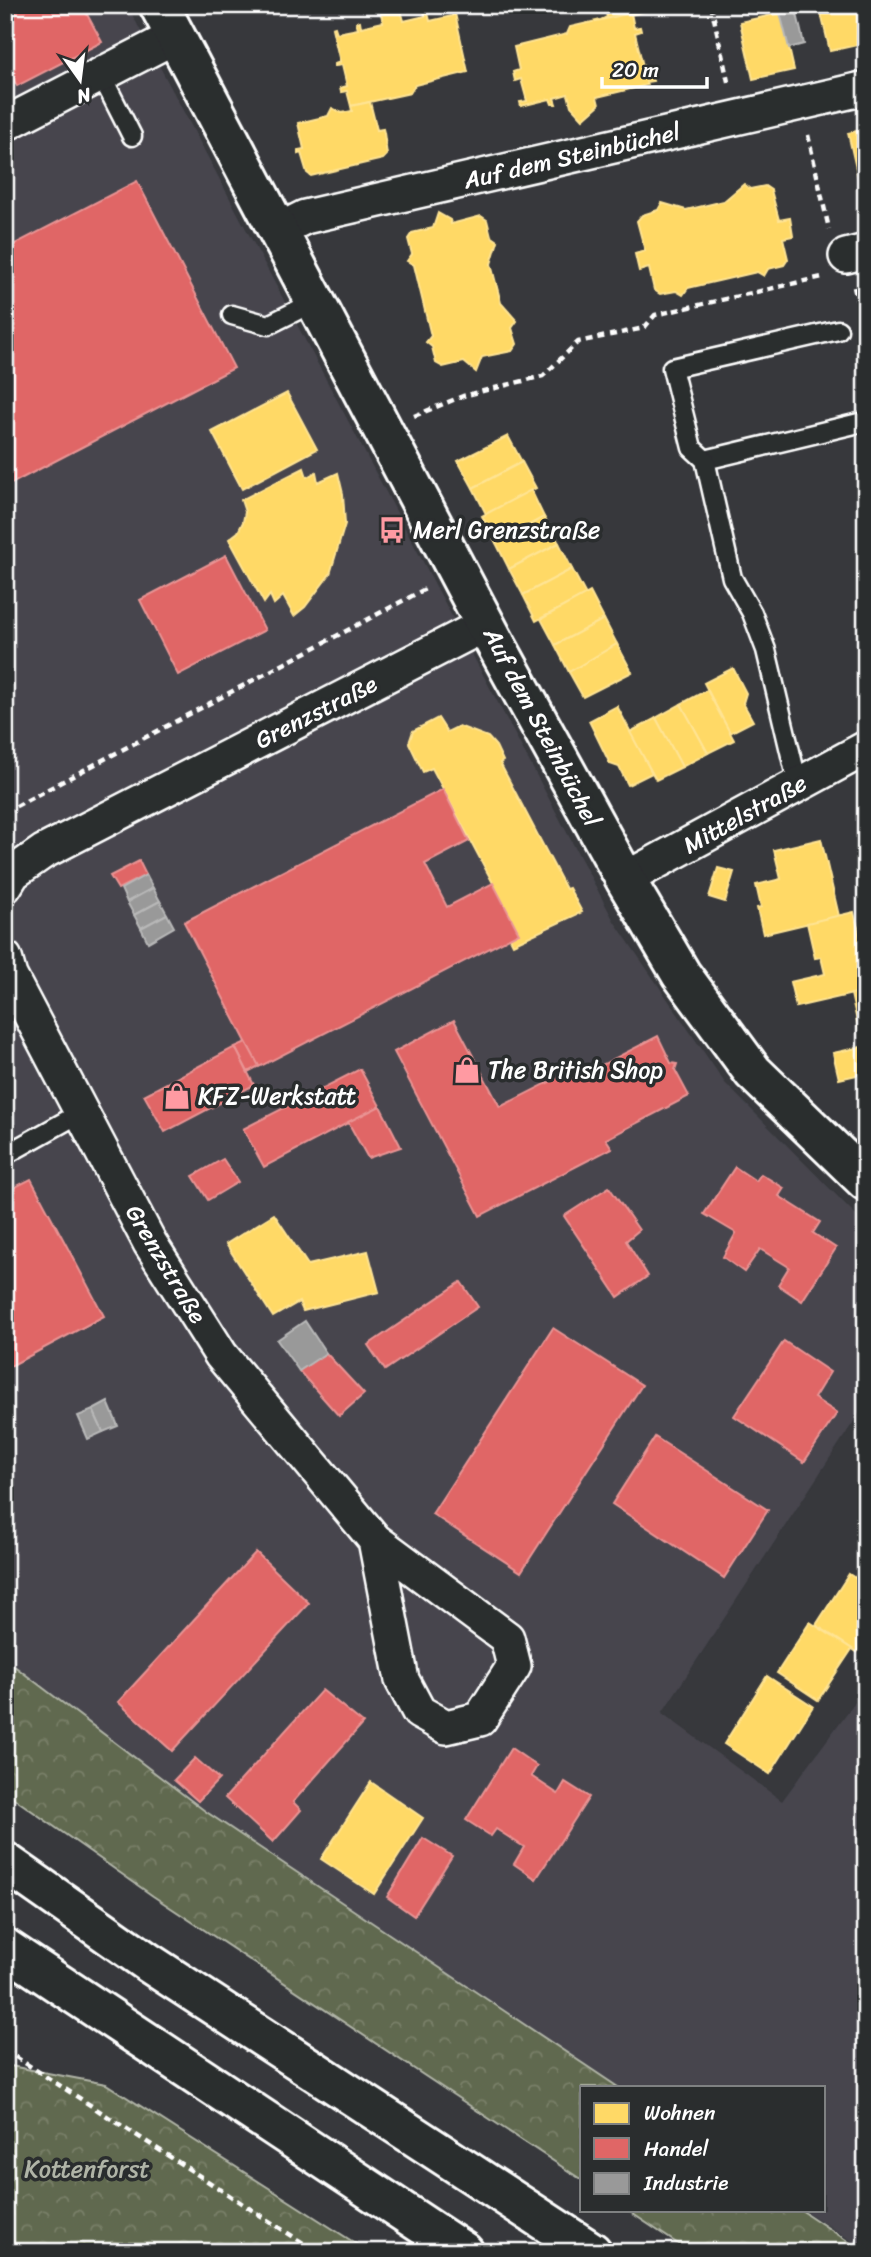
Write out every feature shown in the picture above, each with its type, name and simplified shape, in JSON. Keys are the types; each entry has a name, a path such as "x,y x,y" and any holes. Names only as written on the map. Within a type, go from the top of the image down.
{"main road":[{"name":"Auf dem Steinbüchel","path":"168,21 458,572 625,879 681,974 753,1072 866,1181"},
{"path":"5,1862 149,1964 592,2252"},
{"path":"5,1948 464,2252"}],"street":[{"name":"Auf dem Steinbüchel","path":"5,124 101,75 168,21"},
{"name":"Auf dem Steinbüchel","path":"279,230 305,217 866,88"},
{"name":"Grenzstraße","path":"5,886 13,873 43,852 486,624"},
{"name":"Mittelstraße","path":"625,879 866,748"},
{"name":"Grenzstraße","path":"5,958 10,976 150,1243 221,1355 375,1540 507,1638 514,1665 480,1719 446,1727 419,1712 402,1680 375,1540"}],"lane":[{"path":"101,75 132,136"},
{"path":"232,315 268,325 316,301"},
{"path":"799,785 766,650 752,613 732,578 705,460 692,449 671,368 838,330"},
{"path":"705,460 859,423"},
{"path":"5,1155 82,1112"}],"path":[{"path":"711,5 737,119"},
{"path":"801,103 834,251 854,259"},
{"path":"854,259 863,324"},
{"path":"383,429 463,396 543,376 578,342 644,328 655,315 854,259"},
{"path":"5,812 458,572"},
{"path":"5,2050 317,2252"}],"shaded area":[{"path":"5,5 127,5 614,921 725,1083 866,1225 866,1403 662,1713 782,1801 866,1687 866,2250 807,2212 826,2212 826,2086 618,2086 205,1811 5,1659"}],"green space":[{"path":"5,1659 205,1811 617,2086 580,2086 580,2179 153,1896 5,1792"},
{"name":"Kottenforst","path":"5,2065 106,2084 369,2252 5,2252"},
{"path":"630,2212 804,2212 864,2252 690,2252"}],"building: Wohnen":[{"path":"604,5 668,7 599,21 607,17"},
{"path":"819,5 866,5 866,43 830,51"},
{"path":"427,9 430,21 452,16 454,9 468,72 415,85 410,93 351,106 347,91 341,92 340,88 347,86 342,65 335,66 340,62 332,28 335,27 337,33 358,29 356,22 360,21 361,27 383,22 381,14 401,10 404,21 425,16 424,10"},
{"path":"631,13 634,28 640,27 641,31 635,33 646,79 652,78 653,81 646,82 647,85 597,97 599,105 583,119 571,106 568,94 554,98 556,104 552,104 550,99 521,106 520,102 527,101 521,79 515,81 513,72 519,70 514,47 567,34 570,27"},
{"path":"781,13 794,70 753,79 740,22"},
{"path":"370,102 377,130 383,129 387,155 383,159 311,176 307,173 301,153 298,154 298,150 304,149 298,123 328,116 332,108 342,113 352,111 351,106"},
{"path":"866,129 866,194 862,195 848,133"},
{"path":"744,184 750,189 765,186 771,190 779,220 790,218 793,236 783,238 788,259 784,265 768,269 764,276 757,272 688,288 683,295 676,291 660,294 654,290 649,268 639,271 635,254 645,251 637,221 642,215 658,210 662,203 686,210 724,201"},
{"path":"438,213 450,220 451,224 481,216 487,220 491,236 498,241 491,264 501,303 517,321 512,328 517,344 512,351 482,357 476,372 464,362 443,367 436,363 432,347 426,342 431,336 414,265 407,261 412,254 408,239 412,233 433,228"},
{"path":"287,393 317,449 242,489 212,432"},
{"path":"508,436 522,462 473,488 458,461"},
{"path":"522,462 536,488 486,514 473,488"},
{"path":"304,468 307,477 316,472 318,482 338,473 345,524 330,574 305,607 294,616 283,596 274,604 270,595 264,603 229,539 238,532 243,522 245,512 241,500"},
{"path":"531,490 544,517 496,543 482,516"},
{"path":"544,517 559,543 509,569 496,543"},
{"path":"559,543 572,569 523,595 509,569"},
{"path":"572,569 586,595 536,621 523,595"},
{"path":"590,592 604,619 555,645 541,619"},
{"path":"604,619 617,644 569,672 555,645"},
{"path":"617,644 632,672 583,697 569,672"},
{"path":"733,668 746,693 743,703 753,721 730,733 704,683"},
{"path":"707,690 734,740 708,753 681,704"},
{"path":"681,704 708,753 682,767 656,718"},
{"path":"617,706 652,773 628,785 619,767 610,764 589,721"},
{"path":"438,718 447,732 459,726 488,737 496,746 503,761 500,763 566,889 569,888 582,912 513,944 510,938 519,933 432,768 423,772 409,743 413,731"},
{"path":"656,718 682,767 656,780 630,732"},
{"path":"821,839 839,916 763,934 757,908 761,907 756,885 781,879 774,850"},
{"path":"718,868 734,872 725,902 709,897"},
{"path":"854,912 866,962 866,991 796,1007 790,982 825,974 821,957 815,958 807,923"},
{"path":"866,991 866,1031 865,1028 859,1030 851,994"},
{"path":"866,1046 866,1073 839,1079 833,1053"},
{"path":"274,1214 308,1265 368,1251 379,1292 303,1311 299,1302 273,1317 226,1244"},
{"path":"866,1561 866,1585 855,1578"},
{"path":"849,1574 866,1585 866,1638 857,1652 816,1625"},
{"path":"810,1622 852,1649 818,1700 777,1673"},
{"path":"767,1676 813,1706 770,1774 724,1744"},
{"path":"371,1782 423,1818 374,1894 321,1859"}],"building: Handel":[{"path":"5,5 82,5 102,42 17,86 5,65"},
{"path":"137,181 234,368 5,487 5,249"},
{"path":"226,555 265,630 178,675 140,600"},
{"path":"443,789 469,841 425,864 447,907 493,883 519,933 259,1067 184,922"},
{"path":"139,861 146,875 118,889 110,876"},
{"path":"454,1020 500,1107 571,1071 575,1079 658,1036 671,1063 677,1064 675,1070 689,1096 606,1139 612,1148 480,1216 394,1052"},
{"path":"246,1042 259,1066 248,1072 235,1047"},
{"path":"235,1047 254,1085 165,1132 144,1095"},
{"path":"360,1069 380,1106 264,1167 243,1129"},
{"path":"380,1106 401,1147 368,1158 348,1122"},
{"path":"223,1159 238,1182 208,1200 193,1176"},
{"path":"735,1167 756,1181 761,1174 784,1188 779,1196 820,1222 813,1233 836,1248 802,1301 778,1285 789,1267 760,1249 744,1272 723,1257 736,1233 704,1214"},
{"path":"31,1179 104,1316 5,1369 5,1192"},
{"path":"609,1187 639,1230 626,1241 648,1276 618,1297 564,1216"},
{"path":"461,1282 478,1307 385,1370 368,1345"},
{"path":"553,1328 642,1385 521,1572 432,1514"},
{"path":"784,1341 830,1372 814,1398 837,1413 804,1462 734,1416"},
{"path":"326,1353 364,1394 339,1416 299,1371"},
{"path":"655,1437 768,1510 724,1578 612,1504"},
{"path":"256,1552 309,1603 172,1751 118,1702"},
{"path":"322,1690 363,1723 293,1802 301,1810 273,1842 225,1798"},
{"path":"511,1748 537,1766 531,1776 558,1794 565,1782 589,1797 536,1879 514,1864 524,1847 496,1829 491,1836 466,1820"},
{"path":"195,1758 219,1779 198,1801 174,1780"},
{"path":"423,1838 452,1856 414,1916 387,1897"}],"building: Industrie":[{"path":"778,5 795,5 804,44 789,48"},
{"path":"146,875 153,888 127,902 121,889"},
{"path":"153,888 160,901 134,915 127,902"},
{"path":"160,901 167,914 141,928 134,915"},
{"path":"167,914 174,927 148,942 141,928"},
{"path":"305,1321 326,1353 299,1371 277,1340"},
{"path":"108,1402 118,1426 103,1432 93,1410"},
{"path":"93,1410 103,1432 88,1439 78,1416"}],"place":[{"name":"Merl Grenzstraße","path":"392,530"},
{"name":"The British Shop","path":"467,1070"},
{"name":"KFZ-Werkstatt","path":"177,1096"}]}
